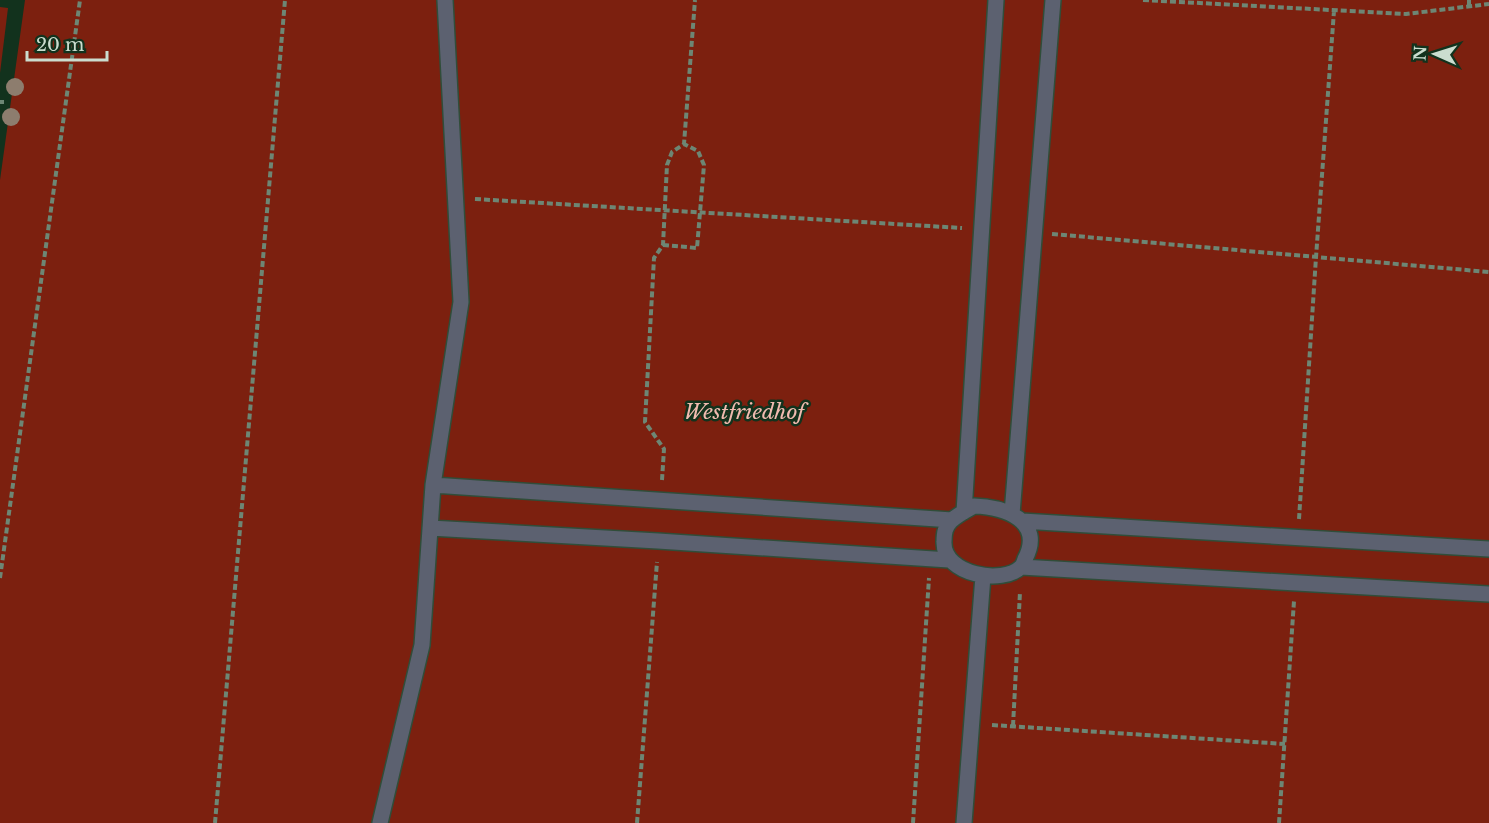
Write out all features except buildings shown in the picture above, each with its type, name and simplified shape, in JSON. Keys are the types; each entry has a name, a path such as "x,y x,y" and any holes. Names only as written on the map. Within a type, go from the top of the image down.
{"street":[{"path":"380,823 422,645 433,485 461,302 445,0"},
{"path":"958,516 981,229 996,0"},
{"path":"1021,567 1028,554 1031,541 1017,517 1034,232 1053,0"},
{"path":"433,485 958,516"},
{"path":"1489,549 1298,538 1017,517 988,506 974,506 958,516 945,530 944,549 949,560 966,572 983,576 1009,573 1021,567 1489,594"},
{"path":"430,528 949,560"},
{"path":"964,823 983,576"}],"path":[{"path":"0,578 80,0"},
{"path":"215,823 285,0"},
{"path":"684,144 695,0"},
{"path":"1143,0 1406,14 1489,4"},
{"path":"1469,0 1469,6"},
{"path":"1298,538 1334,11"},
{"path":"664,449 645,422 654,258 663,245 667,165 672,152 684,144"},
{"path":"663,245 697,248 704,165 698,151 684,144"},
{"path":"456,198 981,229"},
{"path":"1034,232 1489,272"},
{"path":"637,823 658,541"},
{"path":"913,823 930,559"},
{"path":"1013,726 1021,567"},
{"path":"1279,823 1295,583"},
{"path":"971,724 1285,744"}],"green space":[{"name":"Westfriedhof","path":"25,0 1489,0 1489,823 0,823 0,180"},
{"path":"0,7 8,8 0,73"}]}
